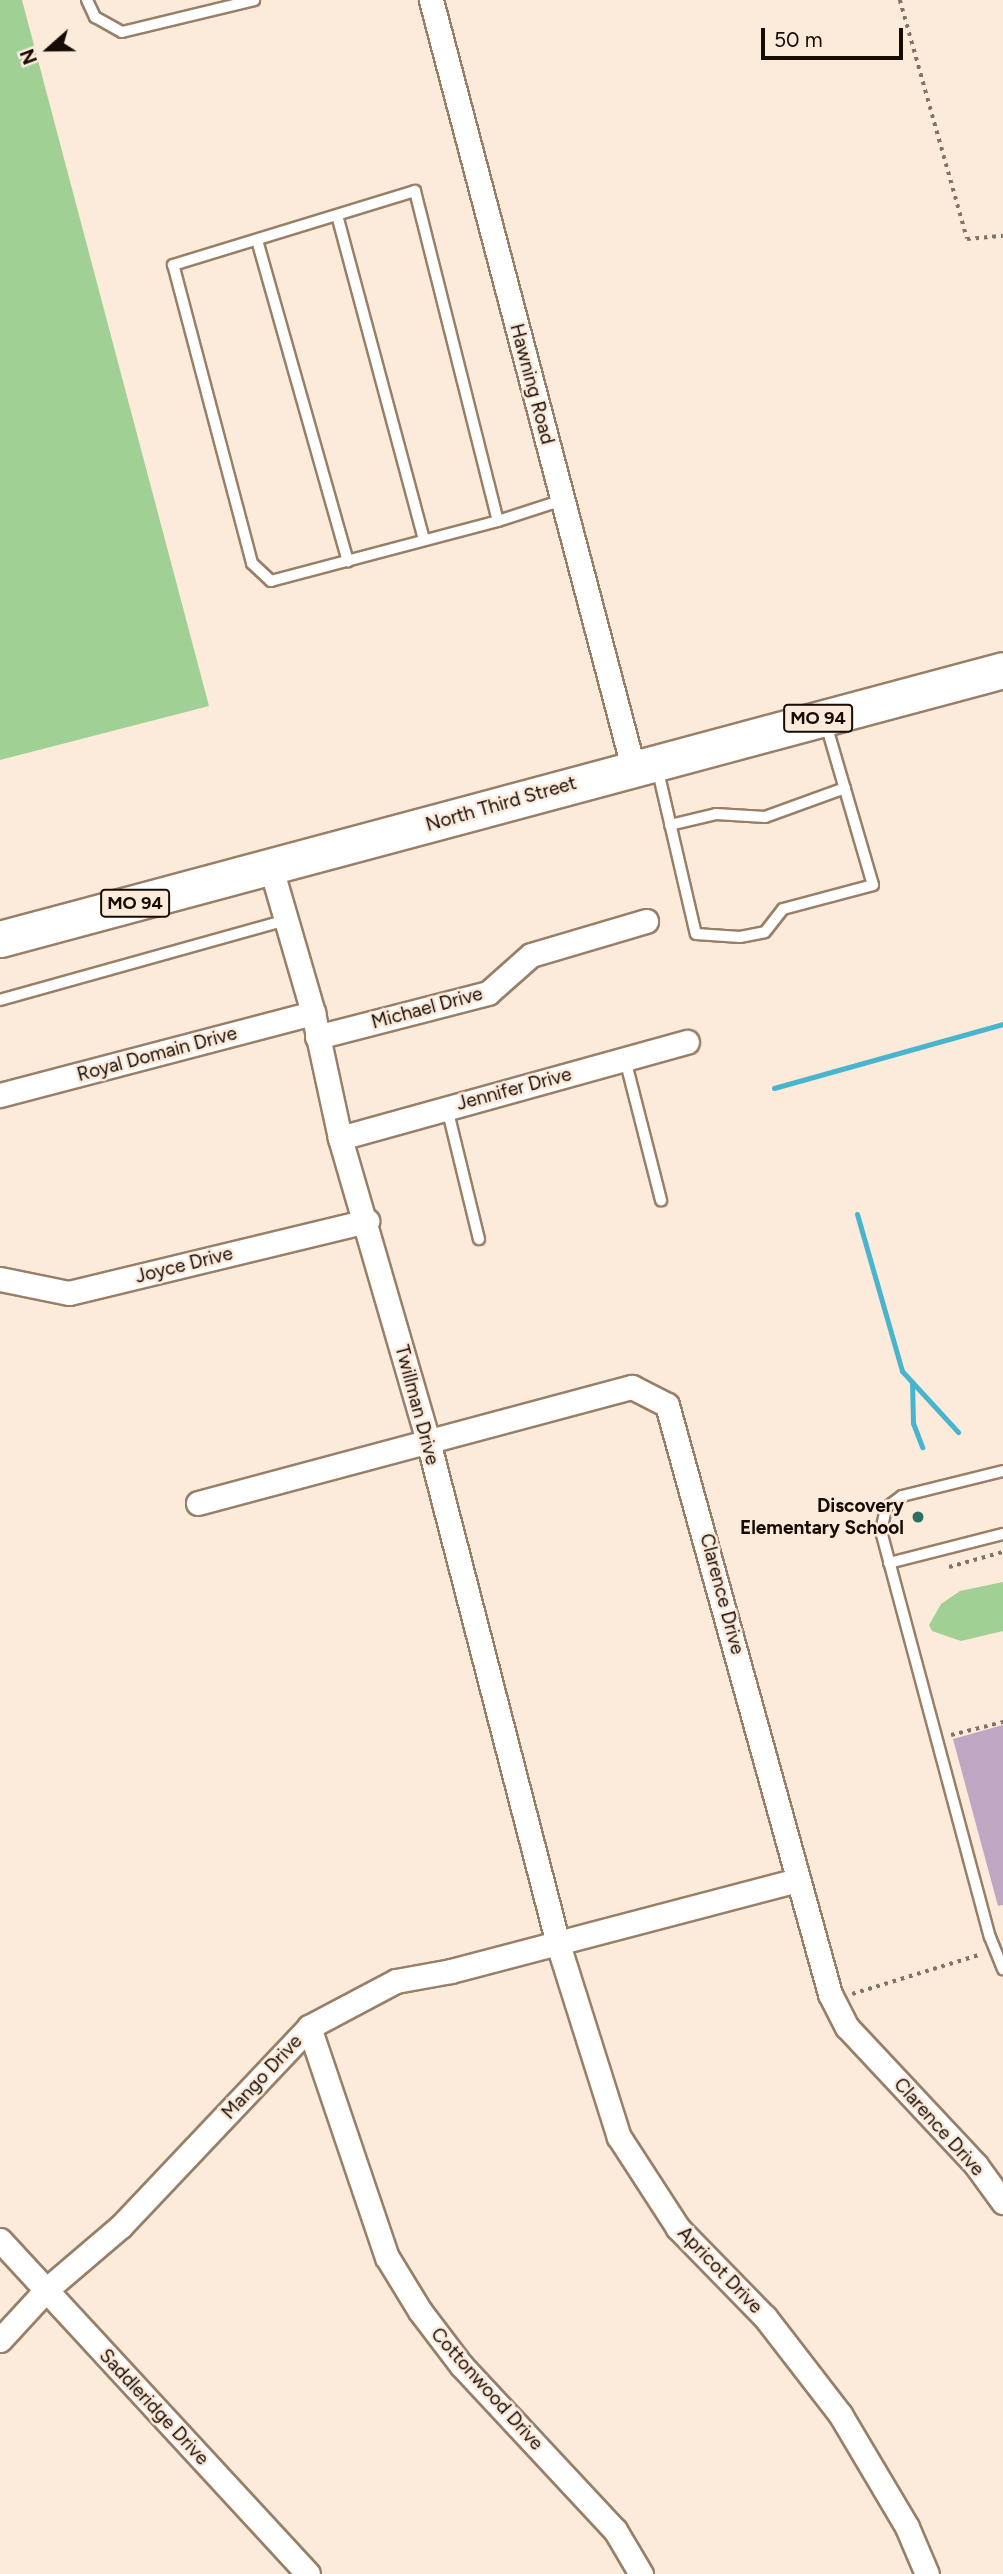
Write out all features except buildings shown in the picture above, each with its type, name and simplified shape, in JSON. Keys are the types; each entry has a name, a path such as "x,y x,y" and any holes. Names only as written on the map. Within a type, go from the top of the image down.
{"main road":[{"name":"North Third Street","path":"0,939 271,868 644,764 1003,670"}],"street":[{"name":"Hawning Road","path":"431,0 562,500 644,764"},
{"name":"Twillman Drive","path":"271,868 313,1013 340,1138 367,1221 428,1441 558,1944"},
{"name":"Michael Drive","path":"317,1037 488,993 531,955 646,922"},
{"name":"Royal Domain Drive","path":"0,1095 313,1013"},
{"name":"Jennifer Drive","path":"340,1138 687,1042"},
{"name":"Joyce Drive","path":"0,1279 69,1293 367,1221"},
{"name":"Clarence Drive","path":"198,1503 632,1387 667,1405 833,2000 847,2027 976,2165 1003,2202"},
{"name":"Mango Drive","path":"0,2340 46,2290 121,2226 309,2027 396,1980 558,1944 798,1880"},
{"name":"Apricot Drive","path":"558,1944 618,2137 646,2185 678,2228 765,2317 840,2414 907,2527 928,2574"},
{"name":"Cottonwood Drive","path":"309,2027 378,2232 420,2311 461,2365 615,2530 641,2574"},
{"name":"Saddleridge Drive","path":"0,2240 308,2574"}],"lane":[{"path":"87,0 95,16 122,32 254,0"},
{"path":"498,521 415,191 173,265 252,563 271,581 498,521 562,500"},
{"path":"337,215 424,540"},
{"path":"257,240 348,561"},
{"path":"644,764 670,825 696,934 740,937 765,932 783,909 873,885 824,717"},
{"path":"670,825 716,814 765,817 845,788"},
{"path":"0,1000 286,920"},
{"path":"625,1059 661,1200"},
{"path":"447,1108 479,1239"},
{"path":"1003,1471 902,1496 886,1508 881,1531 1003,1970"},
{"path":"889,1563 1003,1534"}],"path":[{"path":"900,0 967,239 1003,236"},
{"path":"949,1567 1003,1552"},
{"path":"946,1737 1003,1721"},
{"path":"833,2000 985,1954"}],"green space":[{"path":"0,0 22,0 209,706 0,760"},
{"path":"1003,1582 1003,1631 961,1641 932,1631 929,1625 941,1604 960,1591"}],"waterway":[{"path":"774,1088 1003,1024"},
{"path":"857,1214 902,1371 958,1432"},
{"path":"912,1382 913,1423 922,1447"}],"place":[{"name":"Discovery Elementary School","path":"918,1517"}]}
